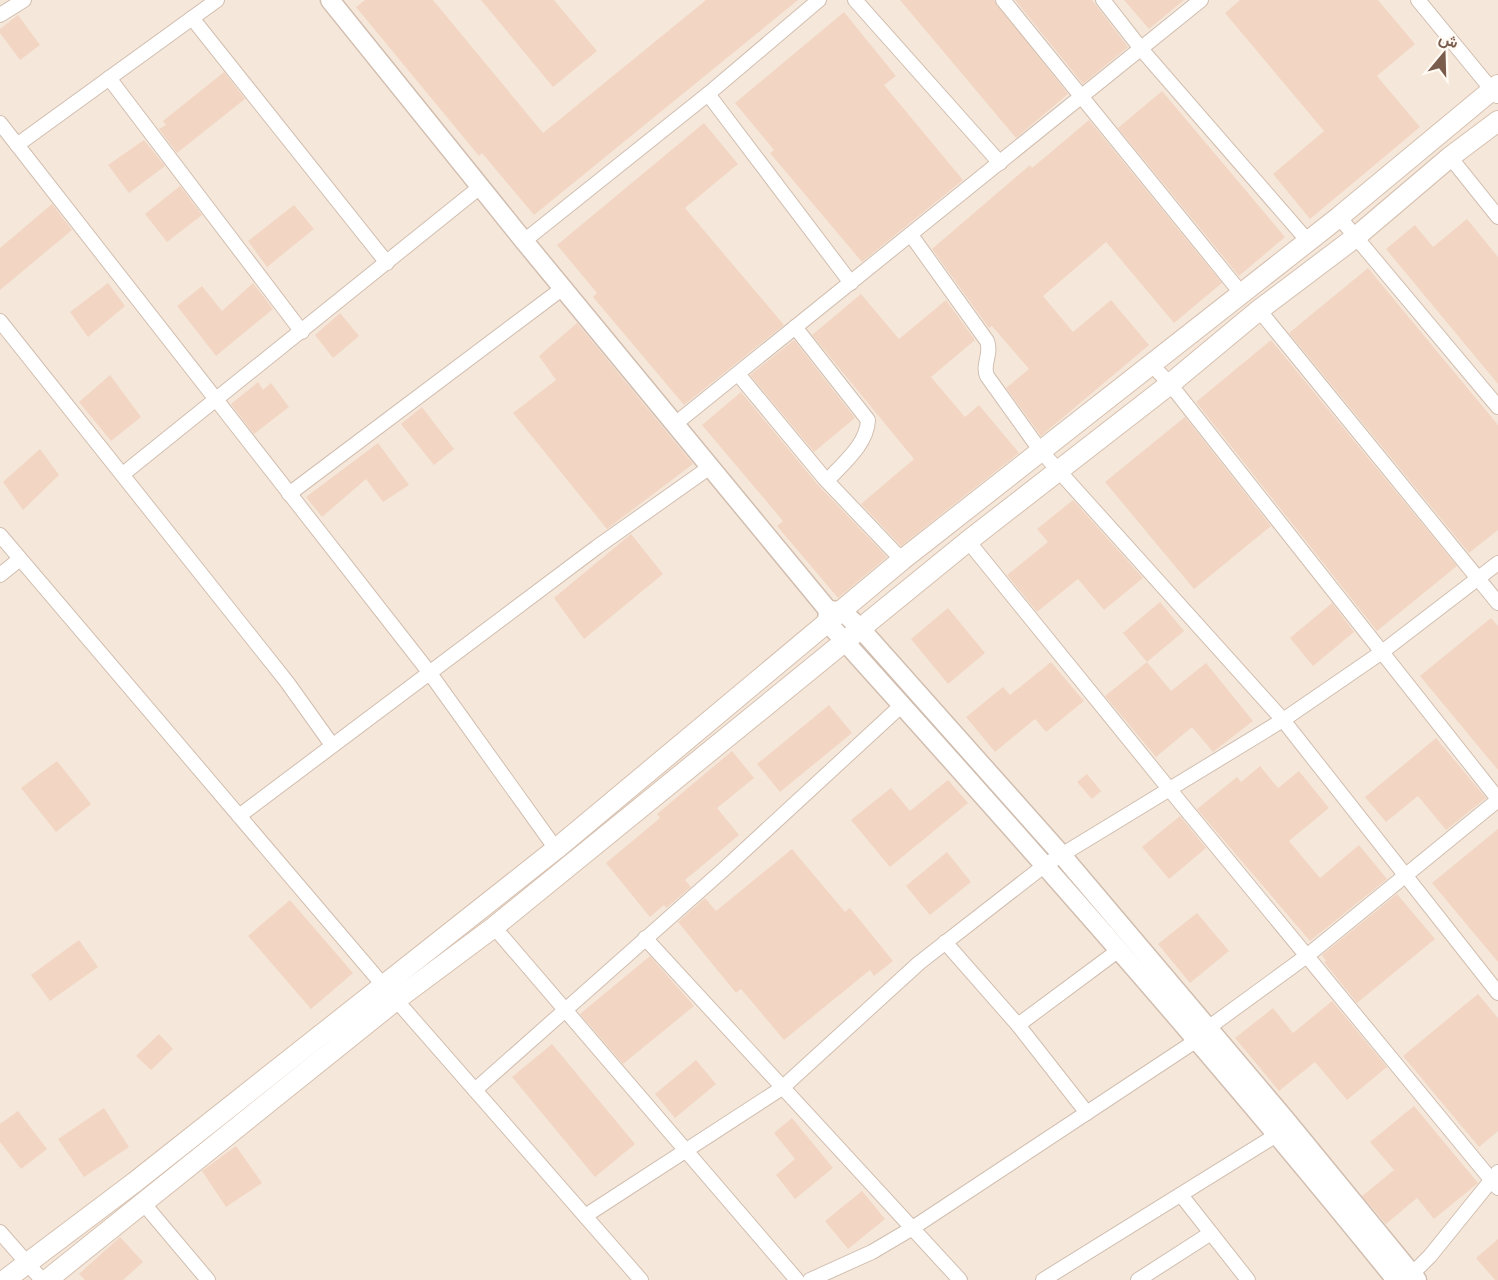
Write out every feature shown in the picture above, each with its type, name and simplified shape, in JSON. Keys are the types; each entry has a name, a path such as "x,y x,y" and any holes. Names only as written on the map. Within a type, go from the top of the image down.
{"main road":[{"path":"4,1280 135,1182 556,849 832,614 1339,217 1496,91"},
{"path":"47,1280 396,1000 494,927 1057,469 1170,384 1258,310 1357,236 1450,157 1498,121"}],"street":[{"path":"0,15 24,0"},
{"path":"17,145 217,0"},
{"path":"330,0 524,241 832,614 844,641 903,704 1119,950 1203,1034 1408,1278"},
{"path":"524,241 708,94 819,0"},
{"path":"855,0 1000,163"},
{"path":"1003,0 1241,293"},
{"path":"1102,0 1142,50 1307,240"},
{"path":"675,424 1142,50 1201,0"},
{"path":"1418,0 1496,91"},
{"path":"192,18 387,263"},
{"path":"109,78 302,332"},
{"path":"708,94 851,283"},
{"path":"0,123 429,672 556,849"},
{"path":"1450,157 1498,217"},
{"path":"123,474 480,187"},
{"path":"1339,217 1498,407"},
{"path":"911,235 987,341 990,354 985,367 987,376 1040,450 1283,720 1498,993"},
{"path":"289,494 563,288"},
{"path":"1258,310 1498,603"},
{"path":"0,321 280,673 332,746"},
{"path":"795,327 868,420 866,434 861,443 827,481"},
{"path":"810,1280 872,1252 910,1229 1203,1034 1308,955 1498,800 1170,384 1150,363"},
{"path":"738,374 827,481 902,560"},
{"path":"239,816 429,672 710,467"},
{"path":"0,535 383,985 641,1280"},
{"path":"968,541 1170,790 1496,1180 1408,1278"},
{"path":"0,575 20,559"},
{"path":"585,1216 782,1088 945,942 1045,865 1283,720 1382,652 1498,563"},
{"path":"832,614 860,628 1061,854 1203,1034 1278,1134 1408,1278"},
{"path":"475,1089 903,704"},
{"path":"494,927 797,1280"},
{"path":"645,938 910,1229 960,1280"},
{"path":"945,942 1018,1024 1087,1113"},
{"path":"1018,1024 1119,950"},
{"path":"1043,1280 1278,1134"},
{"path":"1181,1195 1248,1280"},
{"path":"144,1204 208,1280"},
{"path":"0,1232 42,1280"},
{"path":"1138,1280 1211,1233"}],"shaded area":[{"path":"0,0 1498,0 1498,1280 0,1280"}],"building":[{"path":"365,0 433,0 543,133 706,0 798,0 534,215 482,153 479,156 356,7"},
{"path":"481,0 554,0 597,51 553,87"},
{"path":"900,0 994,0 1068,94 1016,138"},
{"path":"1015,0 1092,0 1128,47 1083,84"},
{"path":"1124,0 1184,0 1149,29"},
{"path":"1240,0 1378,0 1415,44 1377,76 1420,127 1310,219 1273,174 1324,131 1225,13"},
{"path":"844,12 896,76 884,85 963,180 862,262 770,153 774,150 735,103"},
{"path":"18,15 40,45 20,60 0,33 0,29"},
{"path":"224,72 245,99 177,153 159,129 166,125 163,121"},
{"path":"1162,91 1285,237 1239,276 1118,128"},
{"path":"1089,120 1222,283 1174,323 1106,242 1043,296 1073,332 1111,300 1149,345 1041,436 1006,388 1029,369 992,326 989,328 932,249 1030,165 1032,168"},
{"path":"704,123 738,164 685,208 784,325 684,405 593,297 597,293 557,245"},
{"path":"144,140 165,166 129,193 108,165"},
{"path":"180,186 202,215 167,242 145,214"},
{"path":"52,204 72,230 0,290 0,248"},
{"path":"294,205 314,229 267,267 248,241"},
{"path":"1467,219 1498,257 1498,384 1386,249 1415,225 1433,247"},
{"path":"1368,268 1498,425 1498,530 1469,553 1289,333"},
{"path":"108,283 125,306 88,337 70,312"},
{"path":"253,283 273,309 216,356 177,306 202,286 222,311"},
{"path":"861,294 899,339 946,300 975,340 931,377 965,417 979,405 1019,453 901,546 861,504 914,459 812,335"},
{"path":"340,313 359,336 333,358 315,335"},
{"path":"577,323 693,464 607,529 513,413 556,380 539,356"},
{"path":"794,340 855,418 814,452 750,375"},
{"path":"1271,340 1457,566 1377,631 1196,402"},
{"path":"110,375 141,417 111,441 79,402"},
{"path":"258,382 263,390 271,383 289,407 254,434 231,404"},
{"path":"741,392 818,485 887,557 838,598 777,526 783,521 702,425"},
{"path":"422,407 454,449 434,465 401,424"},
{"path":"1185,417 1271,526 1194,589 1105,482"},
{"path":"378,443 409,485 383,502 366,479 322,517 306,497"},
{"path":"40,449 59,475 23,510 3,482"},
{"path":"1073,500 1143,578 1104,610 1078,579 1037,612 1007,575 1048,542 1037,529"},
{"path":"631,534 663,574 584,639 554,598"},
{"path":"1160,602 1184,631 1147,662 1123,633"},
{"path":"1332,603 1354,632 1313,666 1290,638"},
{"path":"948,608 985,653 948,684 911,639"},
{"path":"1491,618 1498,626 1498,770 1420,676"},
{"path":"1051,662 1084,701 1046,732 1035,719 995,752 966,717 1003,687 1010,695"},
{"path":"1147,662 1171,691 1206,663 1253,721 1213,752 1192,727 1156,757 1105,696"},
{"path":"829,705 852,733 780,792 757,764"},
{"path":"1436,738 1486,798 1446,830 1418,796 1386,822 1365,797"},
{"path":"732,751 754,778 717,808 739,835 685,880 691,887 666,908 664,905 650,917 606,863 660,818 657,814"},
{"path":"57,761 91,804 56,832 21,788"},
{"path":"1260,766 1278,788 1299,771 1329,808 1289,841 1320,878 1359,845 1387,879 1310,941 1197,809 1237,777 1241,782"},
{"path":"1087,774 1101,791 1092,799 1077,782"},
{"path":"948,780 968,803 890,867 851,820 891,788 910,811"},
{"path":"1180,816 1206,848 1169,879 1142,847"},
{"path":"1498,829 1498,962 1432,883"},
{"path":"792,849 845,912 850,908 893,961 874,976 870,970 784,1040 741,989 736,993 678,922 705,898 716,911"},
{"path":"947,852 971,882 930,915 906,886"},
{"path":"1397,894 1435,939 1357,1003 1324,962 1326,961 1322,955"},
{"path":"290,900 353,973 311,1009 248,936"},
{"path":"1197,913 1229,951 1190,983 1158,944"},
{"path":"79,940 98,967 50,1001 31,975"},
{"path":"650,956 694,1006 623,1064 580,1014"},
{"path":"1478,994 1498,1018 1498,1131 1479,1147 1403,1056"},
{"path":"1332,1001 1387,1067 1347,1100 1315,1062 1279,1091 1235,1038 1273,1008 1293,1033"},
{"path":"159,1034 173,1049 151,1070 136,1056"},
{"path":"552,1044 635,1144 595,1177 512,1077"},
{"path":"696,1060 716,1084 675,1118 655,1094"},
{"path":"1414,1106 1478,1183 1434,1219 1417,1198 1386,1224 1362,1196 1394,1170 1370,1142"},
{"path":"104,1108 129,1147 84,1177 58,1139"},
{"path":"18,1111 47,1149 21,1169 0,1142 0,1124"},
{"path":"792,1118 833,1168 795,1199 776,1175 795,1159 774,1133"},
{"path":"236,1146 262,1183 226,1207 202,1171"},
{"path":"862,1191 885,1219 848,1249 825,1221"},
{"path":"120,1237 143,1262 123,1280 85,1280 79,1274"},
{"path":"1498,1239 1498,1280 1495,1280 1476,1258"}]}
